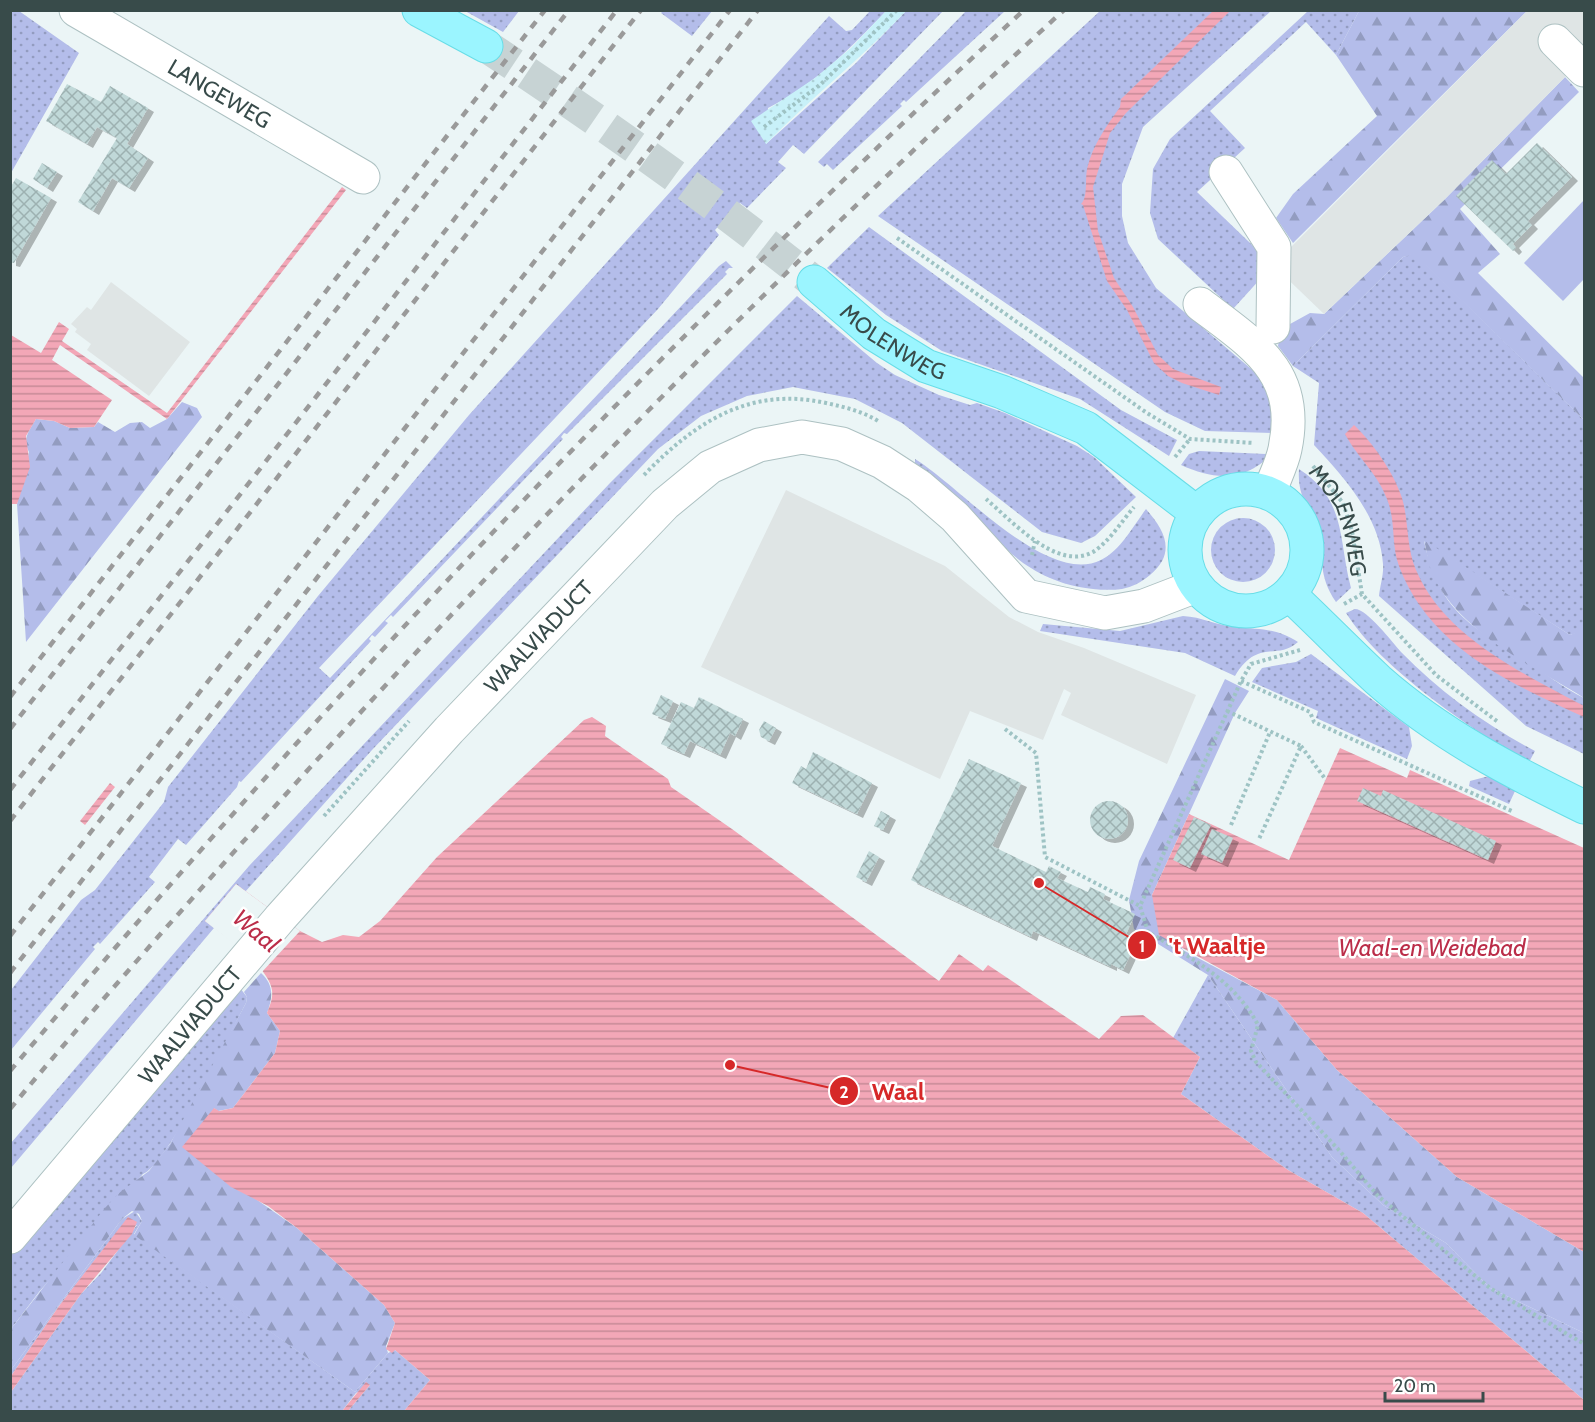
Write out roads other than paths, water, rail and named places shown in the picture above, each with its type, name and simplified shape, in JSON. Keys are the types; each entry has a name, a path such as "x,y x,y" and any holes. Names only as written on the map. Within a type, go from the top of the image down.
{"main road":[{"path":"419,10 486,46"},
{"name":"MOLENWEG","path":"814,282 874,334 926,366 1002,392 1086,428 1197,513"},
{"path":"1242,489 1269,493 1293,511 1306,538 1305,568 1289,594 1266,609 1240,612 1215,604 1196,586 1185,562 1188,530 1197,513 1217,496 1242,489"},
{"path":"1289,594 1380,681 1457,739 1528,780 1584,807"}],"street":[{"name":"LANGEWEG","path":"76,10 363,177"},
{"path":"1555,41 1584,70"},
{"path":"1226,172 1274,247 1264,336 1287,404 1285,449 1269,493"},
{"path":"1200,304 1264,336"},
{"name":"WAALVIADUCT","path":"10,1237 248,955 449,730 666,504 710,467 759,445 802,436 842,444 882,462 918,486 955,517 1026,596 1105,613 1144,606 1196,586"}],"water":[{"path":"1214,10 1230,11 1126,113 1110,133 1093,187 1098,231 1114,278 1133,307 1158,355 1173,369 1221,387 1219,395 1182,383 1168,376 1154,363 1127,310 1107,281 1081,204 1085,198 1087,169 1093,152 1100,136 1120,107 1121,99"},
{"path":"342,187 346,190 167,419 60,345 52,360 112,400 94,427 70,428 54,421 36,419 26,436 30,467 17,504 11,504 11,335 41,353 59,322 69,329 62,341 167,413"},
{"path":"1354,425 1382,459 1398,488 1404,507 1413,561 1429,594 1446,615 1488,651 1536,681 1584,706 1584,717 1529,691 1475,660 1451,641 1430,619 1413,594 1399,566 1392,516 1383,490 1345,434"},
{"name":"Waal","path":"592,717 606,726 605,736 668,779 671,787 939,981 959,954 983,971 988,965 1099,1039 1121,1016 1143,1015 1200,1057 1181,1094 1288,1170 1363,1213 1584,1400 1584,1411 404,1411 430,1380 395,1350 392,1353 386,1349 395,1323 384,1305 297,1228 268,1206 231,1187 182,1147 214,1108 219,1111 233,1108 275,1053 280,1031 267,1013 272,999 272,990 263,971 244,952 205,921 236,884 300,931 322,942 343,935 359,937 380,921 437,857 584,720"},
{"name":"Waal-en Weidebad","path":"1340,748 1407,778 1410,770 1584,848 1584,1252 1457,1177 1337,1070 1277,1000 1159,935 1152,895 1189,814 1289,860"},
{"path":"110,783 115,787 85,825 80,821"},
{"path":"128,1217 137,1222 132,1234 81,1294 11,1392 11,1376 59,1306"},
{"path":"366,1382 370,1385 348,1411 342,1411"}],"tunnel":[{"path":"486,46 653,160 814,282"}],"railway":[{"path":"10,697 545,10"},
{"path":"10,729 569,10"},
{"path":"10,790 617,10"},
{"path":"10,821 641,10"},
{"path":"10,936 730,10"},
{"path":"10,973 758,10"},
{"path":"10,1071 251,794 500,524 758,263 1024,10"},
{"path":"10,1109 109,993 277,804 563,497 860,201 1064,10"}],"place":[{"name":"'t Waaltje","path":"1039,883"},
{"name":"Waal","path":"730,1065"}]}
